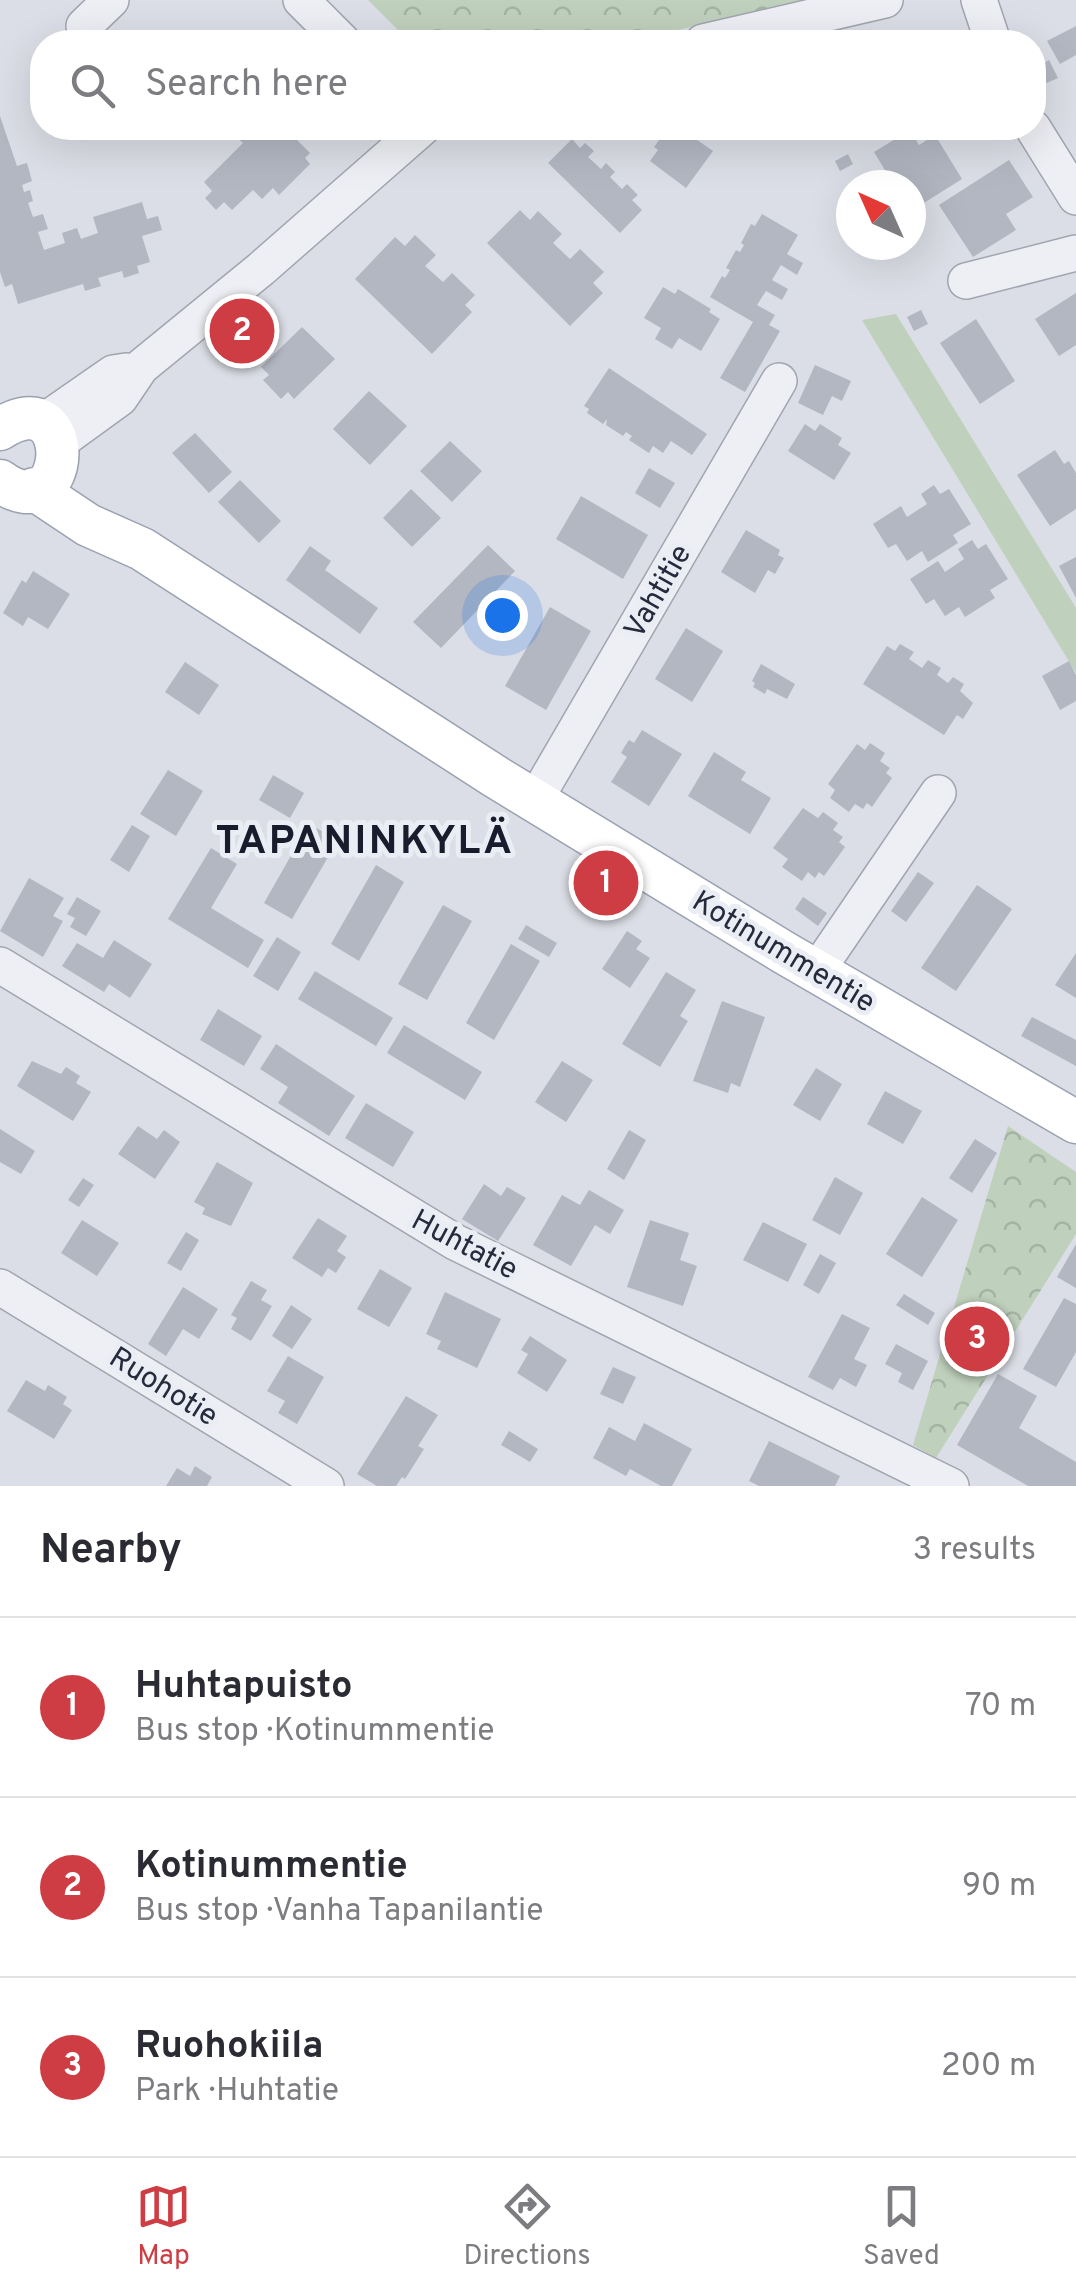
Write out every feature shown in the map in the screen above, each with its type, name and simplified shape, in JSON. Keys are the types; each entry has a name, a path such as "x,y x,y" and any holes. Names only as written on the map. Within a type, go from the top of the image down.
{"main road":[{"name":"Kotinummentie","path":"22,454 88,525 142,549 535,800 816,972 1076,1122"}],"street":[{"path":"84,26 111,0"},
{"path":"301,0 331,30"},
{"path":"755,30 886,0"},
{"path":"979,0 989,30"},
{"path":"22,454 120,398 141,368 262,269 408,140"},
{"path":"1040,140 1076,198"},
{"path":"966,281 1076,253"},
{"name":"Vahtitie","path":"535,800 779,381"},
{"path":"816,972 938,793"},
{"name":"Huhtatie","path":"0,966 455,1242 951,1486"},
{"name":"Ruohotie","path":"0,1286 326,1486"}],"green space":[{"path":"368,0 814,0 678,30 398,30"},
{"path":"896,314 1076,608 1076,673 862,320"},
{"path":"1008,1126 1076,1172 1076,1234 936,1458 913,1445"}],"building":[{"path":"1076,26 1076,55 1060,64 1047,41"},
{"path":"1049,60 1058,78 1046,83"},
{"path":"0,116 17,166 27,163 32,181 22,185 24,192 30,190 33,201 28,203 33,217 43,214 48,229 38,232 44,250 65,243 62,233 77,228 81,239 98,233 93,217 142,202 147,219 158,216 162,230 142,236 150,262 137,266 139,273 124,278 122,271 98,278 101,286 85,291 83,284 18,304 12,284 5,287 0,272"},
{"path":"240,140 297,140 310,153 305,158 310,164 279,195 273,188 262,199 253,190 232,210 224,202 216,210 205,198 212,191 204,182 243,143"},
{"path":"571,140 580,148 585,143 594,151 588,157 601,169 606,163 615,172 610,177 622,189 627,184 638,195 632,200 642,210 620,233 548,163"},
{"path":"659,140 697,140 713,151 686,188 650,161 658,150 654,147"},
{"path":"894,140 916,140 919,145 938,140 962,179 926,202 926,170 885,170 874,152"},
{"path":"848,154 853,164 840,170 835,161"},
{"path":"1009,160 1033,197 1006,214 1016,230 973,257 939,205"},
{"path":"520,210 530,220 538,211 562,234 553,243 570,259 580,249 604,272 593,283 603,293 570,326 487,243"},
{"path":"762,214 798,235 787,254 803,263 797,275 781,265 772,280 788,289 782,300 766,291 757,305 775,315 769,325 780,331 745,392 720,378 753,322 710,297 730,270 726,268 736,250 740,252 744,245 741,243 751,224 755,226"},
{"path":"415,235 436,255 425,266 443,282 452,273 475,295 465,305 472,312 432,354 355,279 395,237 405,246"},
{"path":"663,287 675,294 678,289 720,319 701,351 679,338 672,349 655,339 661,328 644,318"},
{"path":"1076,293 1076,345 1059,356 1035,319"},
{"path":"921,310 928,324 914,331 907,317"},
{"path":"976,319 1015,381 980,404 940,343"},
{"path":"302,327 335,359 294,399 288,392 281,399 263,380 269,375 261,367"},
{"path":"815,365 851,381 842,401 832,396 823,415 798,403"},
{"path":"609,368 707,434 692,455 671,441 663,453 653,446 649,453 629,440 632,436 626,432 623,436 606,425 607,419 603,424 587,413 589,409 584,406"},
{"path":"369,391 407,426 370,465 333,429"},
{"path":"805,424 815,431 820,424 842,438 838,445 851,453 834,480 788,451"},
{"path":"195,433 232,472 209,493 172,453"},
{"path":"450,441 482,471 452,502 420,471"},
{"path":"1055,450 1076,473 1076,509 1050,526 1017,475"},
{"path":"649,468 675,483 660,508 635,493"},
{"path":"240,480 281,521 259,543 218,502"},
{"path":"934,485 940,494 949,489 971,524 953,535 958,543 928,562 922,551 907,561 896,544 888,548 873,524 901,506 907,517 927,504 921,494"},
{"path":"411,489 441,518 412,547 383,518"},
{"path":"581,496 648,535 623,579 556,539"},
{"path":"746,530 780,550 778,555 784,558 775,574 768,570 755,593 721,572"},
{"path":"972,540 978,549 986,544 1008,579 990,590 995,598 965,617 959,607 945,616 934,599 926,604 910,579 938,561 945,572 964,559 958,549"},
{"path":"488,545 515,571 441,648 413,622"},
{"path":"310,546 331,561 325,570 378,608 360,634 286,580"},
{"path":"1076,557 1076,598 1059,566"},
{"path":"33,571 70,594 48,629 28,617 23,626 3,613 22,580 26,583"},
{"path":"550,607 591,631 546,710 505,686"},
{"path":"686,628 723,651 692,702 655,679"},
{"path":"900,644 914,652 909,659 922,668 928,660 941,668 937,675 948,683 953,677 964,684 960,691 973,703 963,719 957,715 944,735 863,684 887,646 895,651"},
{"path":"1069,661 1076,675 1076,701 1060,710 1042,676"},
{"path":"185,662 219,685 199,715 165,692"},
{"path":"761,664 795,684 787,699 753,687"},
{"path":"642,730 682,754 649,806 611,782 627,757 621,753 625,746 629,740 634,743"},
{"path":"870,743 885,753 880,761 890,768 886,773 892,778 872,807 867,803 863,809 855,804 849,812 830,798 835,790 828,784 857,744 865,750"},
{"path":"714,752 746,772 741,780 771,798 750,834 688,796"},
{"path":"168,770 203,791 176,836 140,814"},
{"path":"273,775 304,793 290,818 259,800"},
{"path":"803,808 818,818 823,812 838,823 833,830 843,837 839,842 845,847 824,876 819,872 815,878 808,872 802,881 782,867 788,859 773,848"},
{"path":"309,824 338,840 292,919 264,903"},
{"path":"132,825 150,836 129,872 110,860"},
{"path":"211,848 237,864 211,908 264,940 248,968 168,919"},
{"path":"376,865 404,882 359,961 331,944"},
{"path":"918,872 934,883 906,922 891,911"},
{"path":"29,878 64,898 53,916 63,921 43,957 0,931"},
{"path":"977,885 1012,909 956,991 921,968"},
{"path":"77,897 101,911 86,936 70,927 75,918 67,914"},
{"path":"803,897 827,913 818,926 795,909"},
{"path":"443,905 472,921 427,1000 398,984"},
{"path":"526,925 557,943 549,957 518,939"},
{"path":"627,931 642,941 636,949 650,958 630,988 602,969"},
{"path":"277,937 301,952 278,991 253,976"},
{"path":"114,940 152,964 130,998 109,984 104,992 62,966 77,943 103,958"},
{"path":"511,944 540,961 494,1040 466,1023"},
{"path":"1076,953 1076,998 1055,985"},
{"path":"315,971 393,1018 376,1046 298,999"},
{"path":"666,972 696,990 680,1016 688,1021 660,1067 622,1044"},
{"path":"722,1001 765,1017 740,1087 731,1083 728,1093 693,1081"},
{"path":"218,1009 262,1036 244,1066 200,1040"},
{"path":"1032,1017 1076,1040 1076,1066 1021,1036"},
{"path":"404,1025 482,1072 465,1100 387,1053"},
{"path":"276,1044 355,1096 329,1136 278,1103 288,1087 260,1069"},
{"path":"32,1061 61,1074 66,1067 80,1076 76,1083 91,1092 73,1121 17,1086"},
{"path":"562,1061 593,1080 566,1122 535,1102"},
{"path":"816,1068 842,1084 820,1121 793,1105"},
{"path":"885,1091 922,1111 903,1144 867,1124"},
{"path":"366,1103 414,1132 393,1167 345,1138"},
{"path":"138,1126 157,1139 164,1130 180,1142 155,1179 118,1154"},
{"path":"0,1129 35,1151 21,1174 0,1162"},
{"path":"629,1130 646,1140 624,1180 607,1169"},
{"path":"975,1139 997,1153 972,1193 949,1178"},
{"path":"217,1162 253,1183 231,1226 202,1214 205,1208 194,1202"},
{"path":"835,1177 863,1193 840,1235 812,1220"},
{"path":"83,1178 94,1185 79,1207 68,1200"},
{"path":"484,1184 501,1196 507,1187 526,1198 498,1241 462,1219"},
{"path":"589,1190 624,1210 610,1234 595,1225 571,1266 533,1245 562,1195 580,1205"},
{"path":"922,1197 958,1220 922,1277 886,1254"},
{"path":"318,1218 347,1236 337,1251 346,1257 336,1273 328,1268 322,1277 292,1258"},
{"path":"82,1220 119,1243 97,1276 61,1253"},
{"path":"650,1220 689,1233 680,1260 697,1266 683,1306 627,1287"},
{"path":"763,1222 807,1244 788,1282 743,1260"},
{"path":"186,1232 199,1240 181,1271 167,1263"},
{"path":"1076,1244 1076,1288 1057,1277"},
{"path":"820,1254 836,1263 819,1294 803,1285"},
{"path":"380,1269 412,1288 389,1327 357,1309"},
{"path":"251,1281 267,1290 261,1300 272,1306 251,1341 231,1329 237,1318 231,1315"},
{"path":"183,1287 218,1309 199,1339 183,1329 166,1356 148,1344"},
{"path":"445,1292 501,1319 477,1368 437,1349 441,1341 426,1334"},
{"path":"904,1294 935,1313 928,1325 896,1305"},
{"path":"1064,1298 1076,1304 1076,1352 1056,1387 1023,1369"},
{"path":"291,1305 312,1319 292,1349 272,1336"},
{"path":"842,1314 870,1328 854,1359 867,1365 856,1387 840,1378 833,1390 808,1377"},
{"path":"530,1336 567,1360 547,1392 517,1373 528,1354 521,1350"},
{"path":"896,1344 928,1361 913,1390 898,1382 902,1373 885,1364"},
{"path":"288,1356 324,1377 297,1424 278,1413 285,1401 267,1391"},
{"path":"613,1367 636,1377 623,1404 600,1394"},
{"path":"998,1374 1037,1396 1019,1428 1076,1462 1076,1486 1028,1486 957,1445"},
{"path":"26,1380 45,1391 48,1385 67,1397 63,1404 72,1410 54,1439 7,1411"},
{"path":"406,1396 438,1415 418,1446 424,1449 405,1479 402,1477 396,1486 377,1486 357,1474"},
{"path":"644,1423 692,1449 672,1486 661,1486 630,1469 626,1476 593,1458 609,1427 635,1441"},
{"path":"509,1431 538,1449 530,1462 501,1445"},
{"path":"769,1441 840,1476 835,1486 759,1486 749,1481"},
{"path":"195,1466 212,1477 207,1486 166,1486 177,1468 190,1476"}],"place":[{"name":"Kotinummentie","path":"242,331"},
{"name":"Huhtapuisto","path":"606,883"},
{"name":"Ruohokiila","path":"977,1339"}],"district":[{"name":"TAPANINKYLÄ","path":"365,839"}]}
